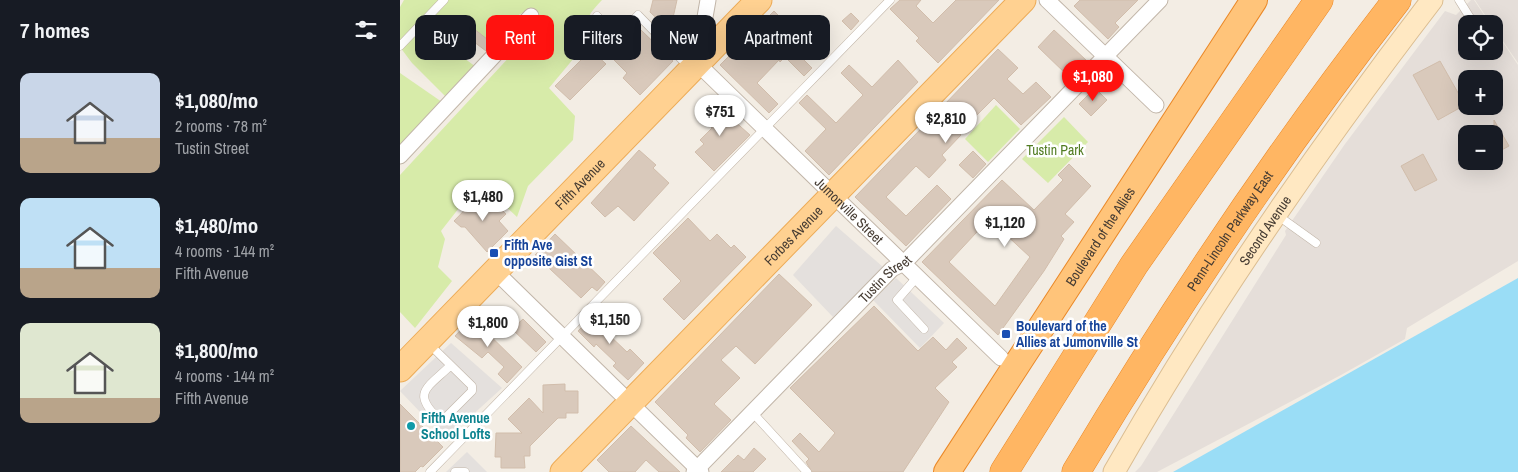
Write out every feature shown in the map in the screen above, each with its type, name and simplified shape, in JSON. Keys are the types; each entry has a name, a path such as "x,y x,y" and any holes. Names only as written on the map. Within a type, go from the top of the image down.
{"highway":[{"name":"Boulevard of the Allies","path":"928,472 1235,0"},
{"name":"Boulevard of the Allies","path":"947,472 1254,0"},
{"path":"1261,81 1297,0"},
{"path":"1004,472 1095,324 1261,81 1319,0"},
{"name":"Penn-Lincoln Parkway East","path":"1076,472 1136,372 1218,248 1333,84 1397,0"}],"main road":[{"name":"Fifth Avenue","path":"400,369 759,0"},
{"name":"Forbes Avenue","path":"570,468 630,402 1023,0"},
{"name":"Second Avenue","path":"1114,472 1199,331 1276,214 1341,120 1432,0"}],"street":[{"path":"694,66 708,0"},
{"path":"1047,0 1156,105"},
{"name":"Tustin Street","path":"698,471 752,412 892,269 904,263 1160,0"},
{"path":"400,156 490,60"},
{"name":"Jumonville Street","path":"694,66 764,128 1001,358"},
{"path":"496,272 698,471"}],"lane":[{"path":"400,46 444,0"},
{"path":"434,471 890,0"},
{"path":"1459,0 1468,15"},
{"path":"641,18 694,66"},
{"path":"1276,214 1316,243"},
{"path":"918,276 897,300 924,329"},
{"path":"426,342 472,386 472,391 446,417 439,419 425,406 423,399 425,391 450,366"},
{"path":"752,412 807,472"},
{"path":"456,472 465,472"}],"shaded area":[{"path":"1471,0 1474,0 1484,15 1458,15 1458,60 1503,60 1503,42 1518,65 1518,261 1407,328 1405,339 1341,375 1157,472 1135,472 1141,466 1286,235 1285,231 1345,144 1445,11 1456,15"},
{"path":"1475,0 1518,0 1518,63 1503,41 1503,15 1485,15"},
{"path":"836,226 883,267 833,317 793,275"},
{"path":"896,278 944,323 920,348 873,300"},
{"path":"451,343 502,388 446,439 400,391"},
{"path":"467,452 487,472 446,472"}],"green space":[{"path":"404,0 602,0 590,15 564,15 564,60 572,60 549,88 575,116 573,140 528,186 517,217 487,189 473,190 441,231 445,239 438,267 452,281 415,328 400,312 400,175 506,60 554,60 554,15 534,15 532,8 519,15 486,15 486,39 476,30 476,15 415,15 415,60 467,60 476,67 445,96 412,63 400,47 400,7"},
{"path":"400,73 442,102 400,147"},
{"path":"996,105 1020,129 988,162 965,139"},
{"name":"Tustin Park","path":"1064,117 1088,142 1048,183 1022,159"}],"water":[{"path":"1518,278 1518,472 1173,472"}],"building":[{"path":"653,0 677,0 674,15 653,15 650,12"},
{"path":"900,0 921,0 916,6 933,23 956,0 999,0 938,63 916,41 919,38 890,9"},
{"path":"1080,0 1138,0 1115,23 1119,27 1108,39 1074,6"},
{"path":"774,11 778,15 770,15"},
{"path":"851,13 859,21 851,30 842,21"},
{"path":"476,30 486,38 486,51 476,43"},
{"path":"641,30 651,40 651,60 673,61 640,95 623,78 627,73 614,60 641,60"},
{"path":"1054,30 1086,60 1073,73 1071,71 1067,75 1038,47"},
{"path":"998,49 1018,68 1007,79 1023,94 1036,82 1051,97 1021,125 994,98 959,133 961,135 942,155 946,160 929,178 916,166 886,197 906,216 937,185 951,199 906,246 855,197"},
{"path":"726,59 779,60 757,83 778,104 769,113 720,65"},
{"path":"581,60 602,60 606,64 570,100 555,86"},
{"path":"788,60 804,60 812,68 804,76"},
{"path":"898,60 918,82 829,175 805,151 826,129 799,103 807,95 836,123 863,95 841,73 849,65 872,87"},
{"path":"1440,61 1458,93 1458,109 1438,120 1413,75"},
{"path":"1095,88 1107,100 1091,116 1079,104"},
{"path":"712,101 750,135 714,171 695,152 704,144 700,140 712,128 699,115"},
{"path":"1503,136 1509,146 1503,149"},
{"path":"639,150 656,165 653,168 669,183 634,221 618,206 605,217 591,203"},
{"path":"973,151 986,164 973,178 959,165"},
{"path":"1423,154 1437,180 1415,191 1401,166"},
{"path":"1069,164 1091,186 1065,214 1074,222 1061,236 1064,239 1044,271 998,335 922,262 1002,180 1034,210 1063,180 1058,175","holes":["989,219 1030,257 995,306 949,262"]},
{"path":"480,194 488,202 491,200 506,214 499,221 508,231 487,252 465,227 461,227 454,221"},
{"path":"688,218 710,241 717,234 731,248 734,245 746,257 684,320 663,299 681,281 653,253"},
{"path":"555,234 605,282 597,291 592,287 581,298 535,255"},
{"path":"779,274 812,305 755,364 736,346 721,360 740,378 714,404 731,420 700,452 686,438 688,435 655,402"},
{"path":"874,306 918,351 933,337 946,350 957,338 967,348 952,362 957,367 935,388 949,402 903,472 812,472 806,462 809,459 792,441 800,433 819,452 835,433 790,388"},
{"path":"599,310 614,325 607,333 627,352 630,349 644,363 628,380 613,366 616,363 596,344 594,347 578,331"},
{"path":"472,318 522,367 507,383 498,374 504,367 488,352 482,358 455,336"},
{"path":"523,319 546,342 536,352 512,329"},
{"path":"565,384 565,391 578,391 578,413 566,413 566,418 558,418 530,446 530,456 524,456 525,468 501,468 501,457 495,457 496,433 522,433 508,419 529,398 543,413 543,385"},
{"name":"Fifth Avenue School Lofts","path":"400,404 443,447 423,467 421,466 415,472 400,472"},
{"path":"631,426 680,472 659,472 646,460 635,472 609,472 597,460"},
{"path":"754,448 766,459 753,472 721,472 738,455 744,460"}],"place":[{"name":"Fifth Ave opposite Gist St","path":"494,253"},
{"name":"Boulevard of the Allies at Jumonville St","path":"1006,334"},
{"name":"Fifth Avenue School Lofts","path":"411,426"}]}
